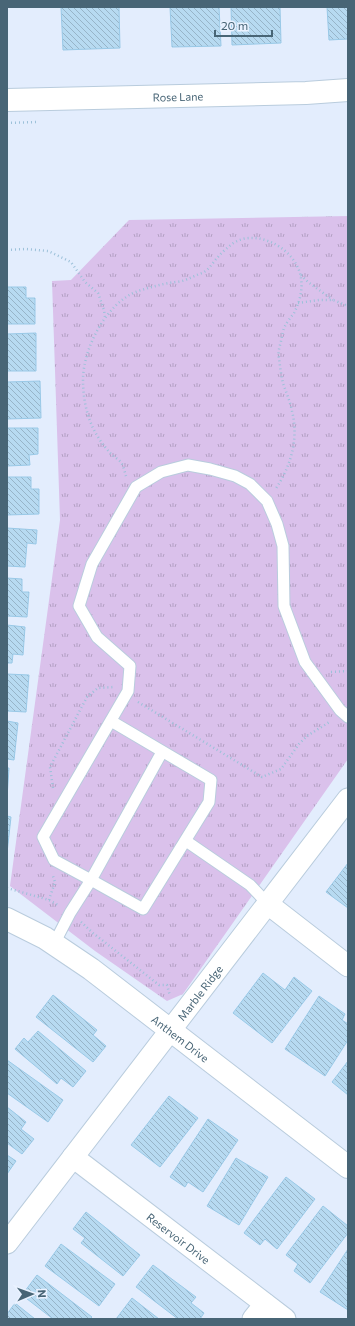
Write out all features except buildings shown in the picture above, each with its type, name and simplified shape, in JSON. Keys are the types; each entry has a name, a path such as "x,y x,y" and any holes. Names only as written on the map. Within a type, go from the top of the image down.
{"street":[{"name":"Rose Lane","path":"7,100 306,93 348,90"},
{"name":"Marble Ridge","path":"7,1243 348,799"},
{"path":"268,904 348,966"},
{"name":"Anthem Drive","path":"7,919 54,944 91,969 348,1167"},
{"name":"Reservoir Drive","path":"73,1157 259,1311 285,1319"}],"lane":[{"path":"111,721 210,780 209,802 144,909 54,860 43,837 128,691 130,666 97,637 79,606 92,564 136,487 161,472 188,466 210,469 235,476 250,484 267,501 277,524 283,546 284,606 302,655 305,662 340,710 348,717"},
{"path":"54,944 70,913 91,880 162,752"},
{"path":"186,841 250,885 268,904"}],"path":[{"path":"7,123 37,122"},
{"path":"132,494 122,464 110,453 100,440 86,411 82,378 84,362 96,331 105,318 125,298 136,292 183,281 206,271 218,257 234,243 254,238 275,243 291,256 300,274 301,294 298,303 284,328 278,355 283,382 292,411 294,424 294,451 283,478 267,501"},
{"path":"7,250 26,248 48,251 71,262 86,282 98,293 105,318"},
{"path":"300,274 308,282 333,300 348,306"},
{"path":"298,303 333,300"},
{"path":"7,888 53,902 70,913 159,985 166,985 170,996"}],"green space":[{"path":"348,216 348,759 183,994 167,1001 95,951 10,886 60,520 52,281 71,280 129,220"}]}
